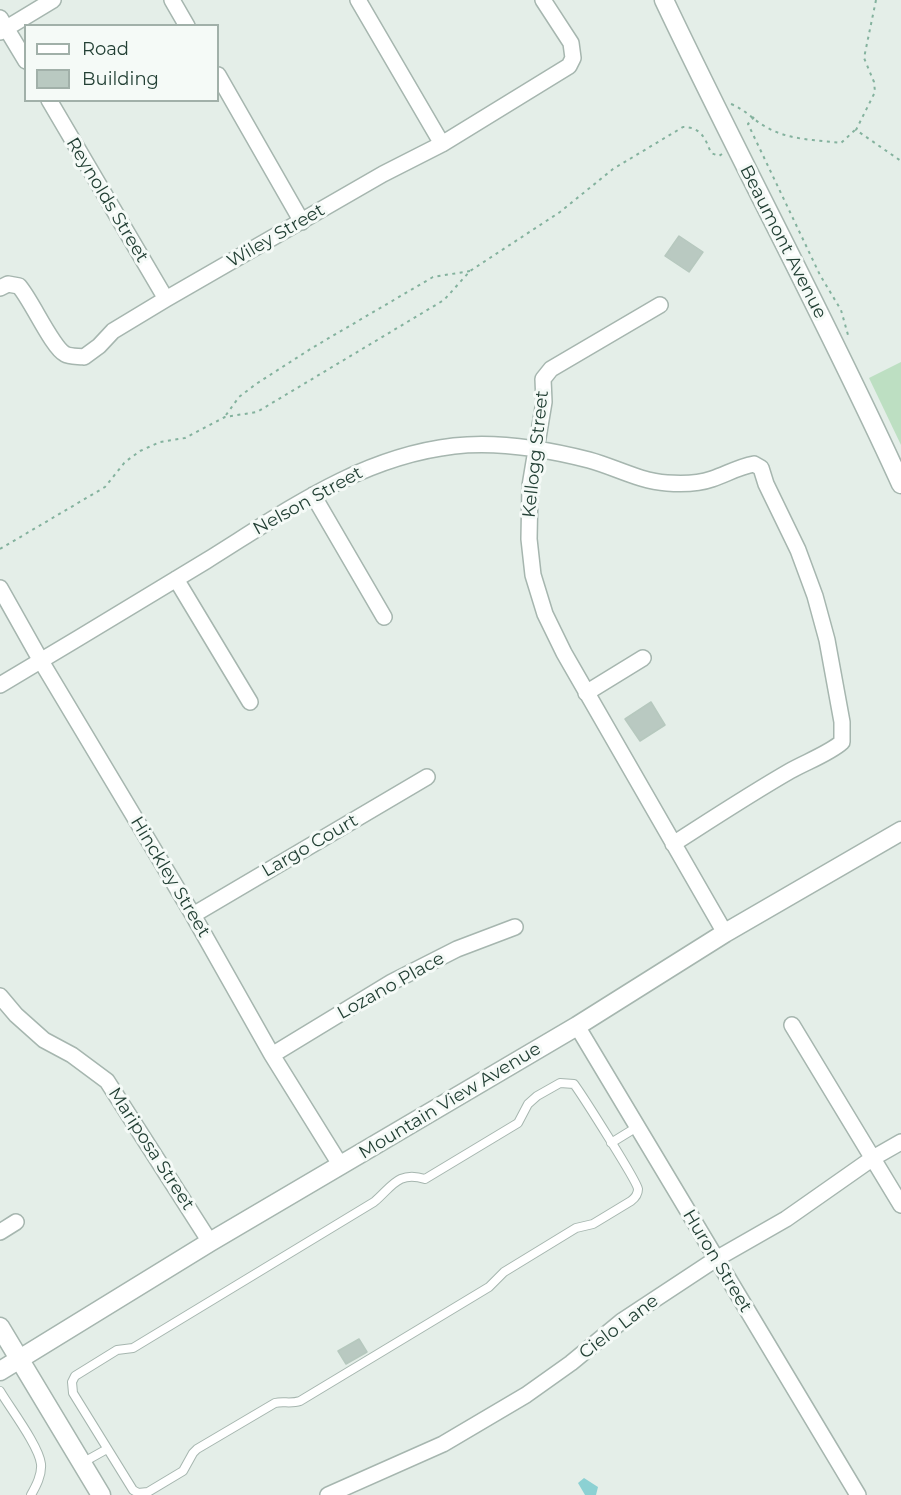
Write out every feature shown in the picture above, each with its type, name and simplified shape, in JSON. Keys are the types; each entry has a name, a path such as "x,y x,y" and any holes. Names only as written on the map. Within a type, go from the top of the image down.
{"street":[{"path":"24,58 2,26 53,0"},
{"path":"171,0 186,24"},
{"path":"358,0 442,144"},
{"name":"Wiley Street","path":"0,288 8,284 19,286 54,343 66,355 84,357 99,346 113,331 166,299 383,174 442,144 569,66 573,58 571,43 543,0"},
{"name":"Beaumont Avenue","path":"664,0 714,105 771,214 901,484"},
{"path":"219,77 302,222"},
{"name":"Reynolds Street","path":"50,102 166,299"},
{"name":"Kellogg Street","path":"660,305 551,369 543,379 544,402 530,486 529,539 533,575 545,614 586,693 725,933"},
{"name":"Nelson Street","path":"0,685 313,495 372,466 417,453 455,446 536,449 590,460 642,478 666,483 710,480 737,467 754,464 761,468 766,484 798,550 815,596 827,640 842,722 842,742 834,749 813,758 775,780 673,844"},
{"path":"313,495 384,617"},
{"path":"176,579 250,702"},
{"name":"Hinckley Street","path":"0,588 193,915 272,1055 341,1166"},
{"path":"586,693 643,658"},
{"name":"Largo Court","path":"193,915 427,777"},
{"name":"Mountain View Avenue","path":"0,1371 210,1242 577,1026 725,933 899,838"},
{"name":"Lozano Place","path":"272,1055 392,982 457,949 515,927"},
{"name":"Mariposa Street","path":"0,996 16,1016 44,1040 72,1055 107,1081 210,1242"},
{"path":"792,1025 901,1205"},
{"name":"Huron Street","path":"577,1026 858,1495"},
{"name":"Cielo Lane","path":"328,1495 443,1444 525,1395 571,1363 622,1321 716,1259 786,1219 873,1158 901,1142"},
{"path":"0,1232 16,1222"},
{"path":"0,1327 101,1495"}],"lane":[{"path":"560,1083 573,1084 611,1143 637,1185 636,1197 631,1202 593,1224 576,1228 504,1272 489,1287 300,1401 274,1403 197,1449 183,1471 148,1492 138,1493 133,1490 71,1388 79,1372 117,1350 133,1348 374,1202 386,1189 401,1179 417,1177 424,1179 518,1123 528,1104 543,1092 560,1083"},
{"path":"611,1143 637,1127"},
{"path":"0,1391 37,1452 41,1465 40,1477 31,1495"},
{"path":"82,1464 107,1449"}],"path":[{"path":"714,105 727,102 744,108 765,127 783,134 841,142 856,130 875,92 874,82 864,58 876,0"},
{"path":"754,117 748,124 820,275 841,310 849,341"},
{"path":"0,549 105,488 124,462 140,451 160,442 185,438 225,417 257,412 444,300 470,271 560,212 613,169 683,127 698,129 704,135 714,155 719,156 735,147"},
{"path":"856,130 901,161"},
{"path":"225,417 239,397 312,348 433,278 470,271"}],"green space":[{"path":"901,362 901,445 869,378"}],"water":[{"path":"584,1478 598,1487 596,1495 585,1495 578,1483"}],"building":[{"path":"679,236 703,252 689,272 665,256"},
{"path":"651,702 665,725 640,741 625,719"},
{"path":"359,1339 367,1352 346,1364 338,1351"}]}
